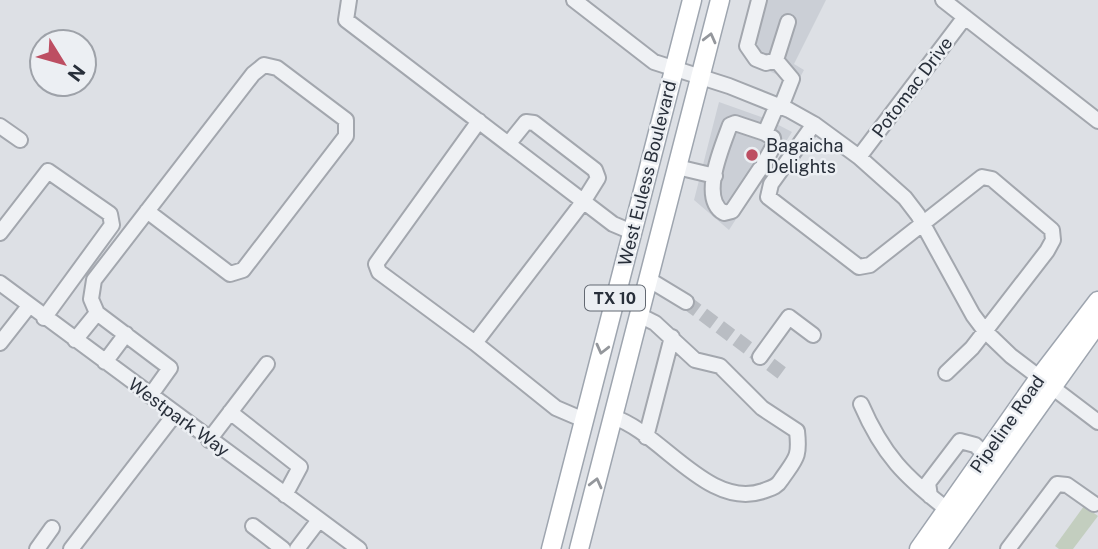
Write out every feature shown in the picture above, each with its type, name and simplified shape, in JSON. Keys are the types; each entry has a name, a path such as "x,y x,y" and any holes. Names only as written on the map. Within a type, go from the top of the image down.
{"main road":[{"name":"West Euless Boulevard","path":"551,549 692,0"},
{"name":"West Euless Boulevard","path":"579,549 720,0"},
{"path":"632,232 659,239"},
{"name":"Pipeline Road","path":"919,549 947,520 1045,382 1098,301"},
{"name":"Pipeline Road","path":"937,549 947,520 986,455 1045,382 1098,323"}],"street":[{"path":"349,0 346,20 583,202 613,224 632,232"},
{"path":"574,0 636,51 674,69 779,106 814,124 859,157 905,198 923,223 972,315 985,331 1098,422"},
{"path":"759,0 747,47 755,59 766,63 776,60"},
{"path":"943,0 1098,121"},
{"name":"Potomac Drive","path":"859,157 965,17"},
{"path":"776,60 788,22"},
{"path":"765,133 792,79 776,60"},
{"path":"147,211 230,274 236,274 243,270 346,136 346,120 277,68 264,65 253,74 147,211 94,280 91,299 97,313 170,368 150,396"},
{"path":"479,121 376,264 379,272 475,343 556,408 584,420"},
{"path":"475,343 583,202 598,178 595,170 530,121 521,127 509,143"},
{"path":"735,123 765,133 775,141 762,166 730,213 718,210 712,201 715,176 730,125 735,123"},
{"path":"814,124 771,184 768,197 859,267 870,265 986,176 1052,230 1053,240 1047,251 985,331 946,373"},
{"path":"0,125 20,140"},
{"path":"677,167 715,176"},
{"path":"0,233 48,171 110,214 112,225 44,318"},
{"path":"648,279 687,302"},
{"name":"Westpark Way","path":"0,283 359,549"},
{"path":"0,343 29,306"},
{"path":"75,340 97,313"},
{"path":"613,417 631,423 646,437 727,493 750,495 778,485 799,453 797,431 762,408 720,366 695,360 655,323 639,315"},
{"path":"760,357 789,317 813,335"},
{"path":"105,362 126,334"},
{"path":"646,437 672,337"},
{"path":"209,440 267,364"},
{"path":"861,404 883,448 908,479 930,496 947,520"},
{"path":"230,412 300,467 285,495"},
{"path":"71,549 175,414"},
{"path":"930,496 928,483 960,441 975,445 986,455"},
{"path":"1008,549 1057,484 1067,485 1096,503"},
{"path":"298,549 319,520"},
{"path":"253,526 283,549"},
{"path":"37,549 52,528"}],"shaded area":[{"path":"753,0 826,0 794,64 804,70 797,83 771,72 747,56"},
{"path":"719,102 767,119 792,132 729,230 694,200"}],"green space":[{"path":"1084,506 1098,516 1073,549 1059,549 1055,546"}],"tunnel":[{"path":"686,302 786,376"}],"place":[{"name":"Bagaicha Delights","path":"752,155"}]}
